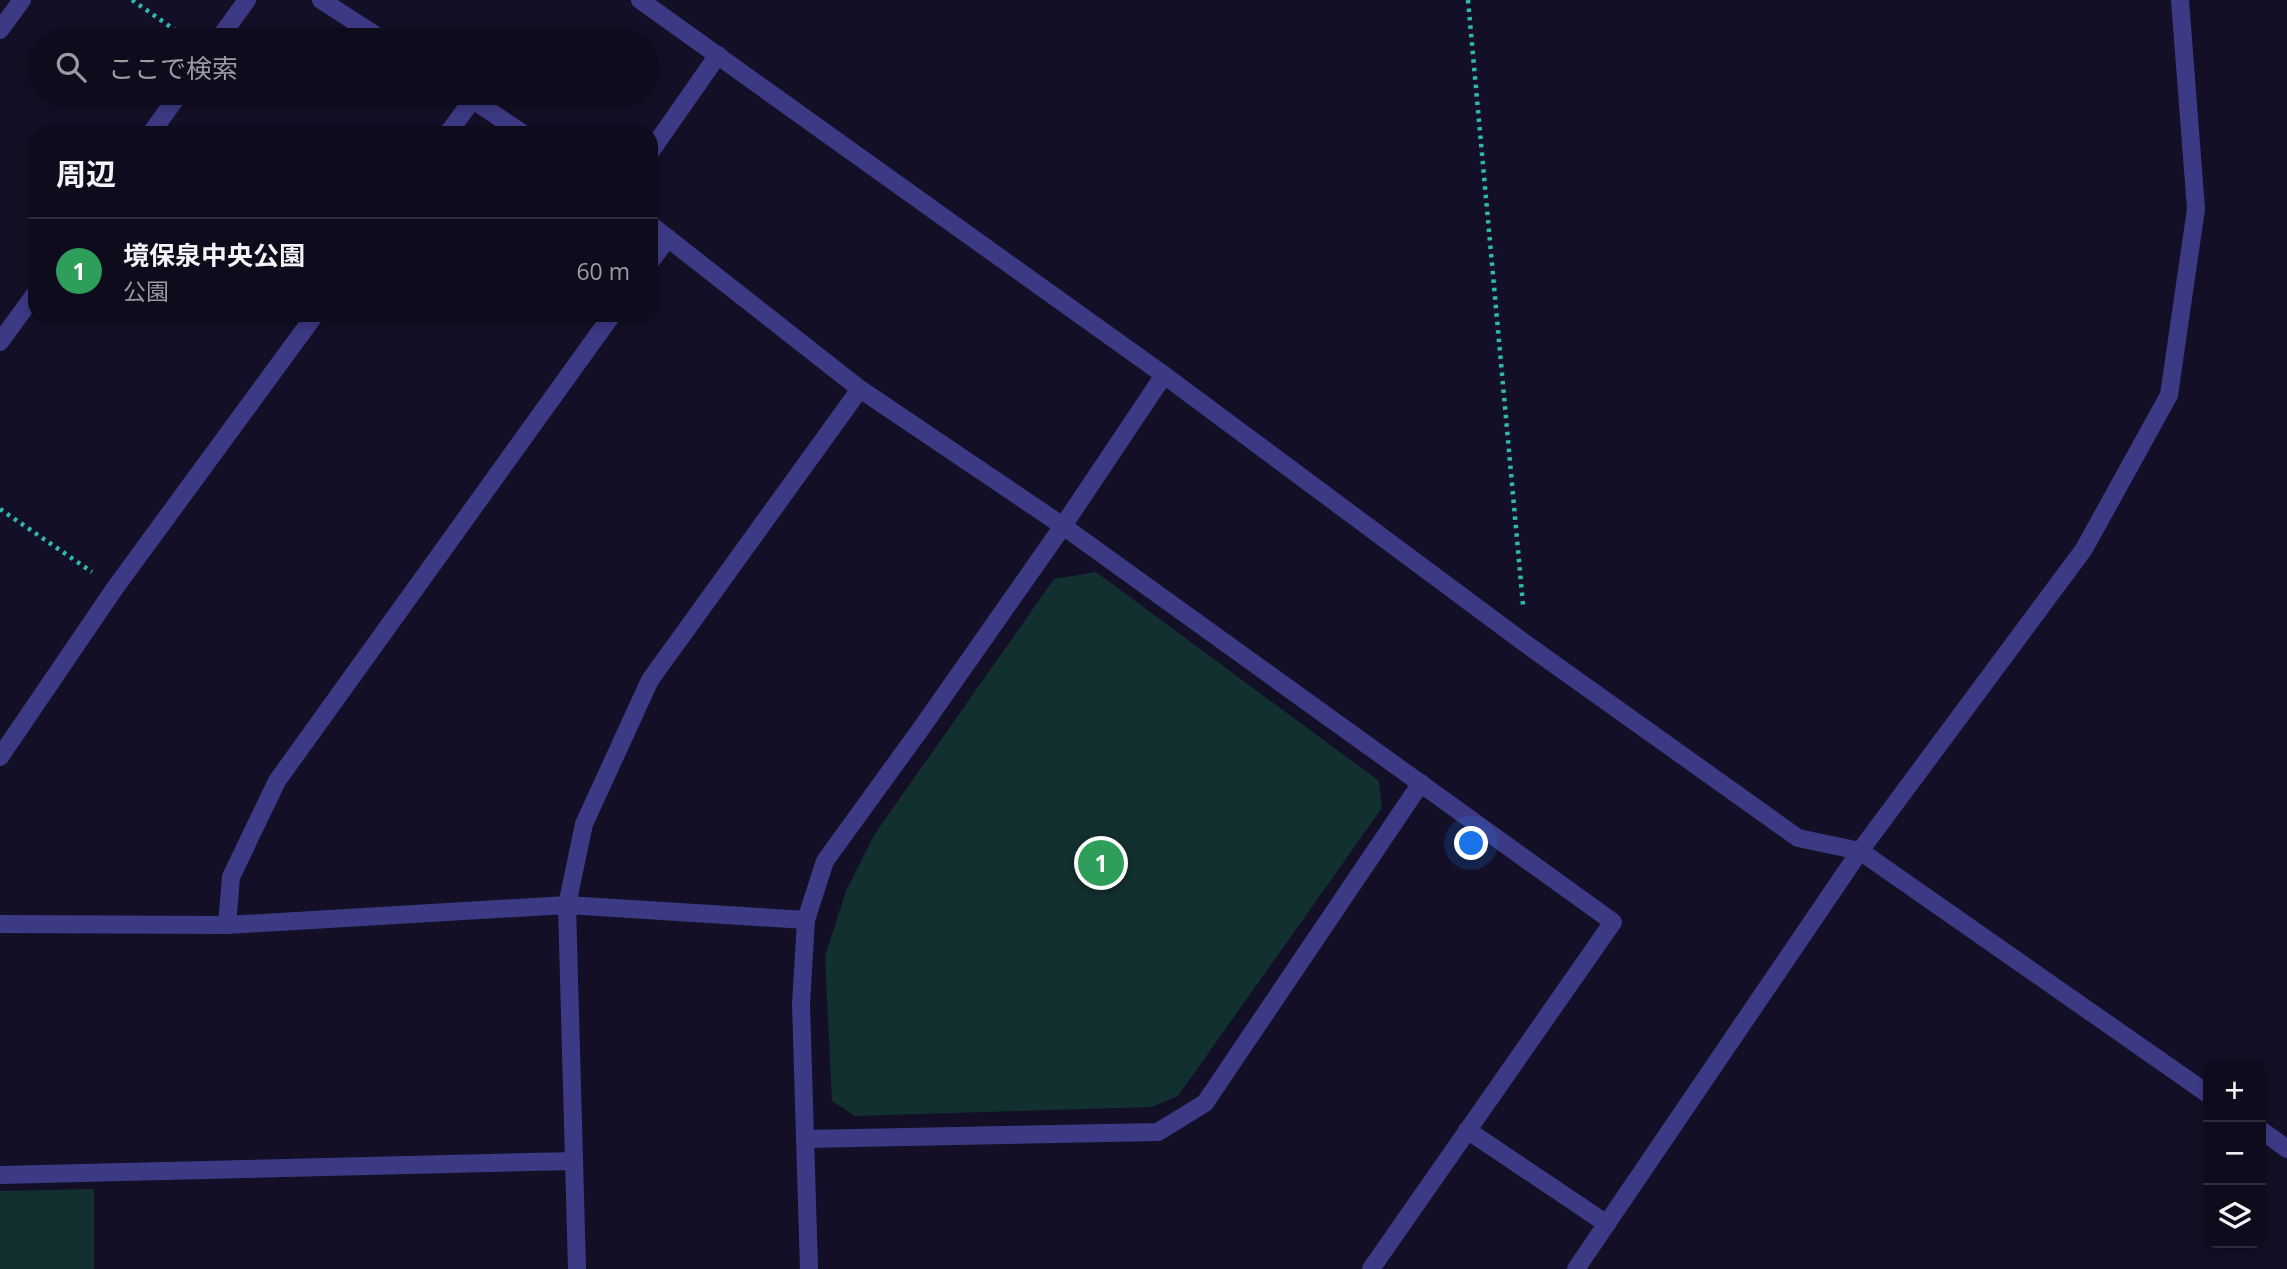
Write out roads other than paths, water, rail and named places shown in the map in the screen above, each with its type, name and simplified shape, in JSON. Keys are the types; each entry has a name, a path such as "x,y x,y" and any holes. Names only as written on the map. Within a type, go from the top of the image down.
{"street":[{"path":"0,30 22,0"},
{"path":"227,28 247,0"},
{"path":"321,0 364,28"},
{"path":"640,0 1164,375 1526,644 1798,838 1860,851 2203,1091"},
{"path":"1576,1269 1860,851 2084,549 2169,395 2196,209 2180,0"},
{"path":"658,141 718,55"},
{"path":"156,126 171,105"},
{"path":"452,126 463,105"},
{"path":"481,105 512,126"},
{"path":"658,230 860,389 1063,526 1613,922 1371,1269"},
{"path":"658,252 668,238"},
{"path":"0,342 28,304"},
{"path":"0,757 116,588 310,322"},
{"path":"227,925 231,877 276,781 607,322"},
{"path":"809,1269 801,1004 806,920 825,862 1063,526 1164,375"},
{"path":"577,1269 567,905 584,824 650,680 860,389"},
{"path":"805,1139 1158,1132 1205,1104 1421,783"},
{"path":"0,924 227,925 567,905 806,920"},
{"path":"1467,1130 1607,1224"},
{"path":"2266,1134 2287,1149"},
{"path":"0,1175 574,1161"}],"place":[{"name":"境保泉中央公園","path":"1101,863"}]}
